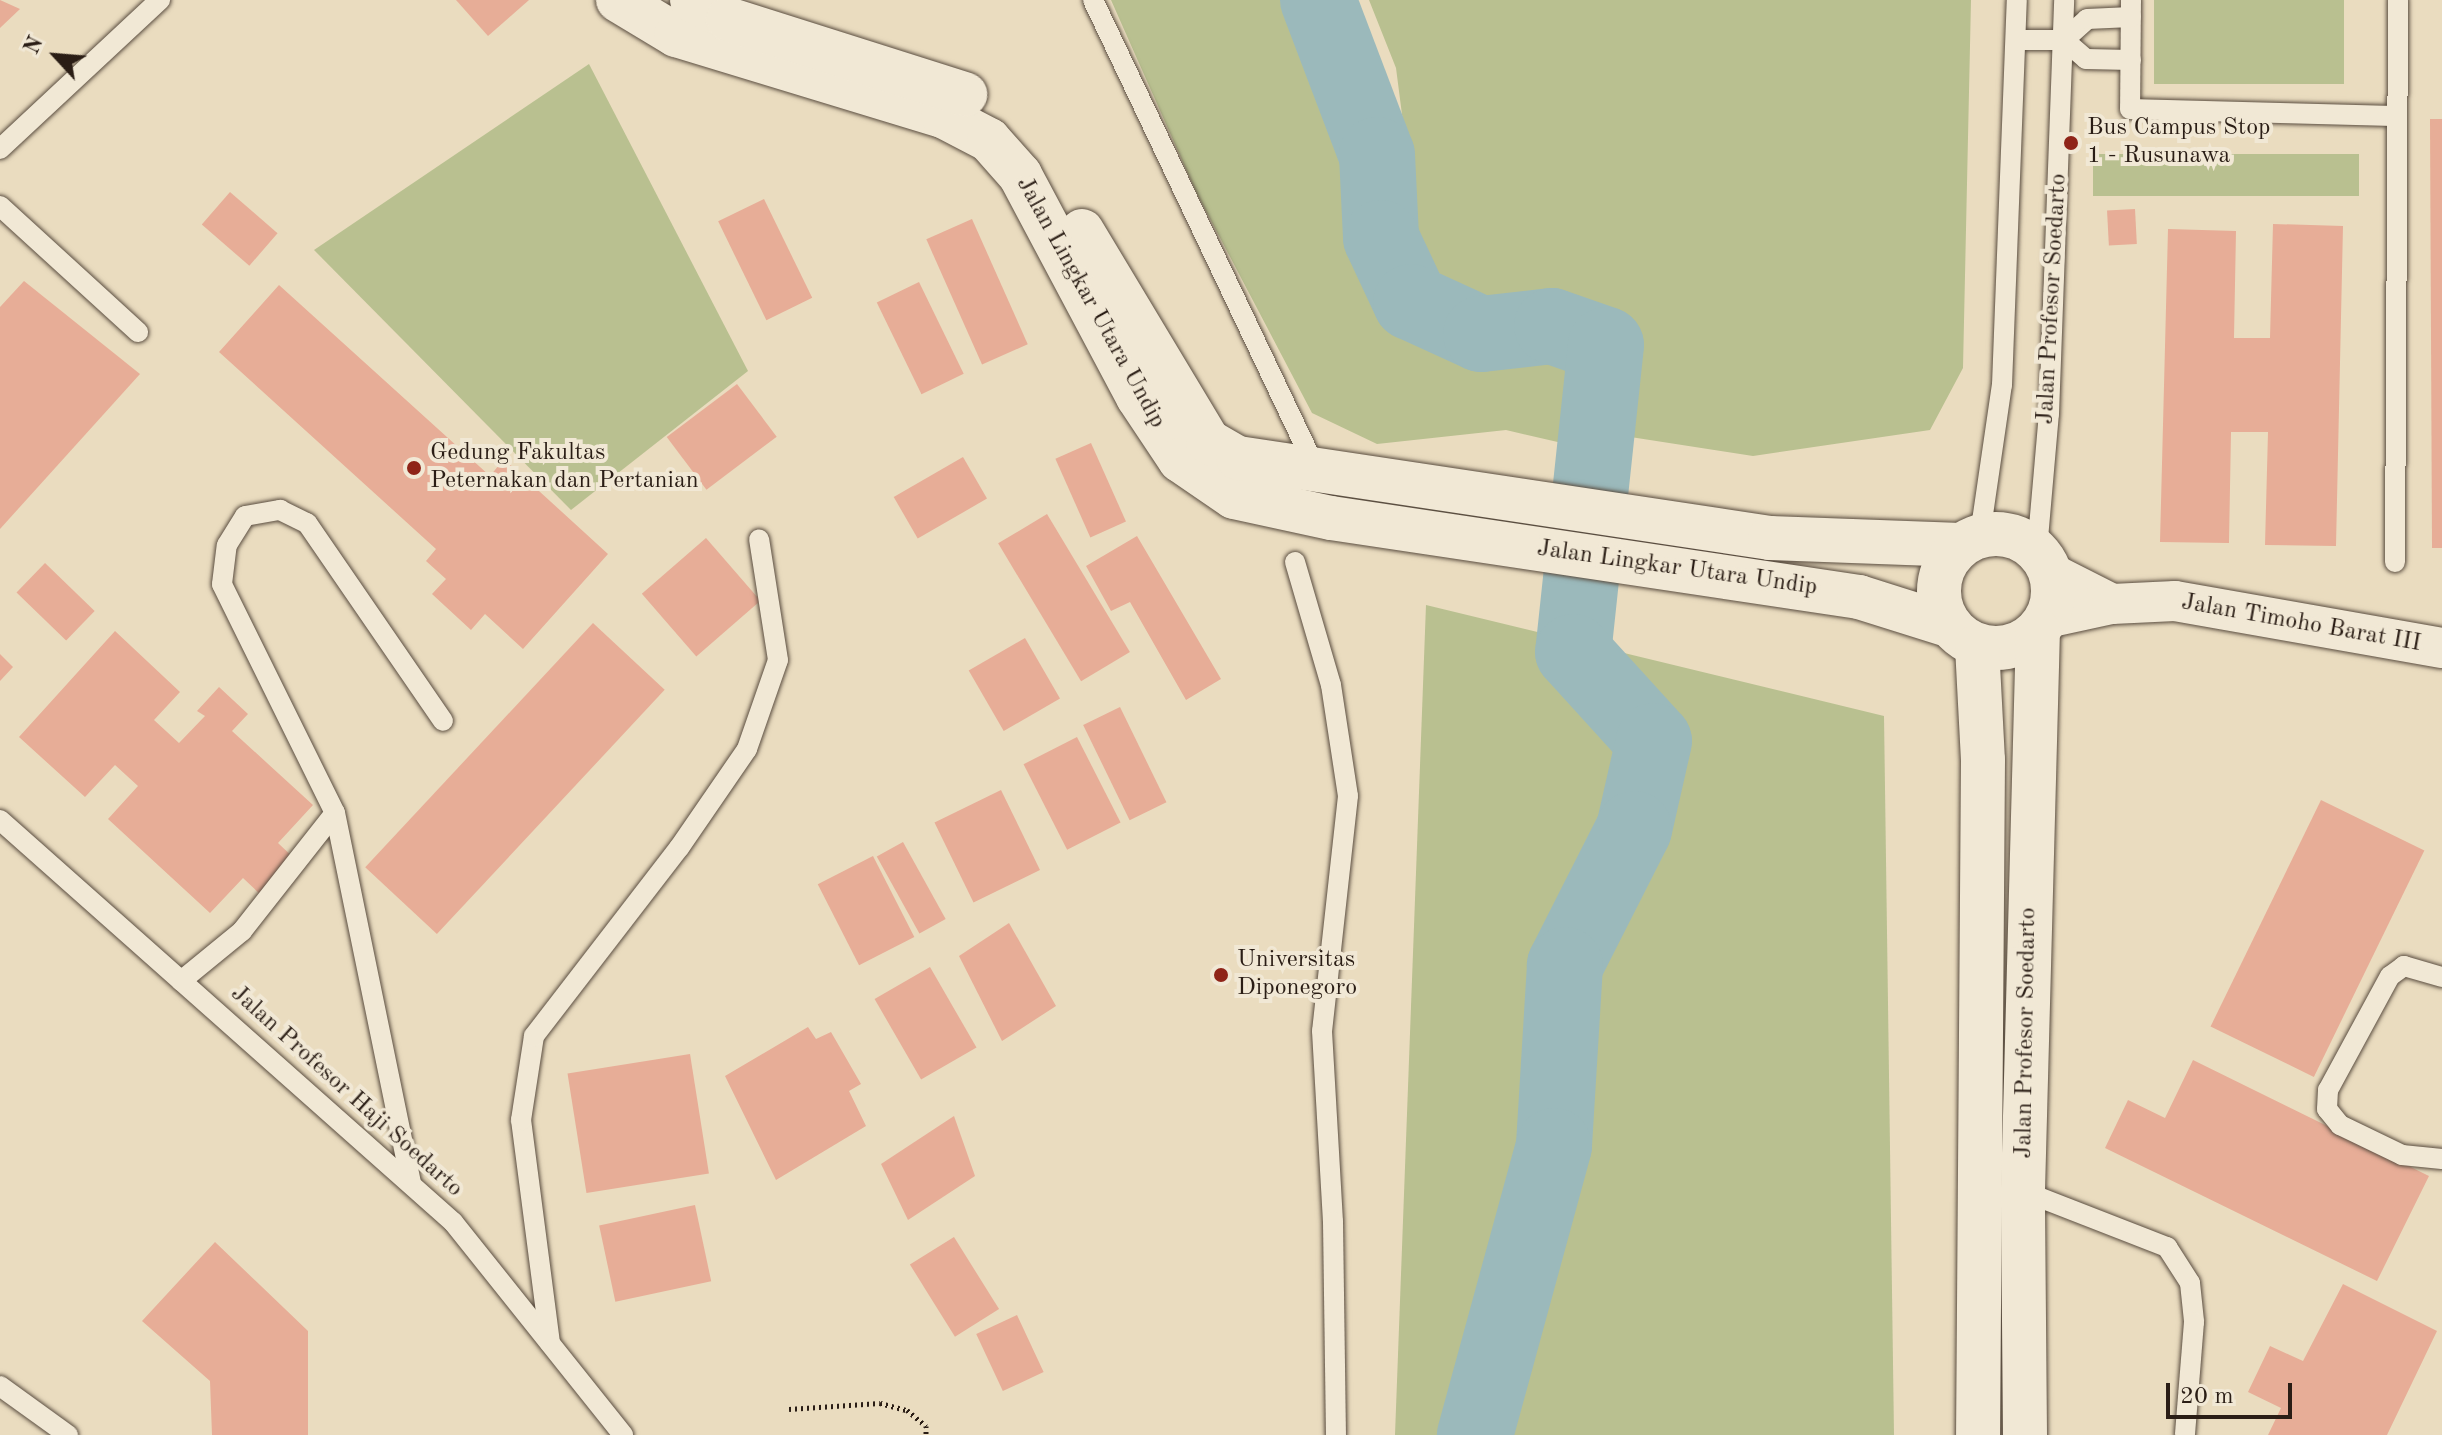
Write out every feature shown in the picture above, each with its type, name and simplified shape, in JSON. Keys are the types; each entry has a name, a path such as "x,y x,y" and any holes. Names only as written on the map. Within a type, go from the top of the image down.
{"street":[{"name":"Jalan Lingkar Utara Undip","path":"618,0 676,35 943,116 989,140 1020,175 1138,397 1180,460 1234,497 1259,505 1344,520 1859,597 1964,636"},
{"name":"Jalan Lingkar Utara Undip","path":"692,0 728,19 958,90 1003,113 1032,148 1208,441 1238,458 1770,538 1971,540"},
{"path":"1259,505 1314,471"},
{"path":"2014,536 2044,562 2054,596 2042,624 2020,643 1964,636 1939,583 1971,540 2014,536"},
{"name":"Jalan Timoho Barat III","path":"2044,562 2112,604"},
{"name":"Jalan Timoho Barat III","path":"2042,624 2112,604 2175,601 2442,648"},
{"name":"Jalan Profesor Soedarto","path":"2025,1435 2023,1191 2042,624"},
{"name":"Jalan Profesor Soedarto","path":"1964,636 1983,760 1978,1435"}],"lane":[{"path":"0,149 160,0"},
{"path":"1093,0 1314,471"},
{"name":"Jalan Profesor Soedarto","path":"1971,540 2002,385 2017,0"},
{"name":"Jalan Profesor Soedarto","path":"2044,562 2064,0"},
{"path":"2395,562 2393,116 2398,0"},
{"path":"2064,40 2087,19 2131,8 2130,109 2393,116"},
{"path":"2017,40 2064,40 2086,59 2131,60"},
{"path":"0,206 138,332"},
{"path":"411,1183 335,813 222,584 227,545 245,516 280,510 307,523 443,721"},
{"path":"550,1343 521,1120 534,1036 679,848 747,749 778,660 759,539"},
{"path":"1295,562 1331,685 1348,796 1322,1031 1333,1222 1336,1435"},
{"path":"181,981 242,931 335,813"},
{"name":"Jalan Profesor Haji Soedarto","path":"0,820 453,1222 623,1435"},
{"path":"2442,977 2404,966 2390,976 2328,1090 2327,1109 2340,1125 2402,1155 2442,1159"},
{"path":"2023,1191 2167,1247 2190,1283 2194,1322 2185,1435"},
{"path":"0,1386 68,1435"}],"path":[{"path":"789,1409 880,1403 907,1410 926,1426 926,1435"}],"green space":[{"path":"1111,0 1293,0 1346,152 1358,236 1395,309 1502,357 1575,357 1575,446 1506,430 1377,444 1312,413 1197,194"},
{"path":"1369,0 1971,0 1963,368 1930,430 1753,456 1624,436 1631,329 1548,303 1477,309 1407,243 1408,161 1396,68"},
{"path":"2154,0 2344,0 2344,84 2154,84"},
{"path":"589,64 748,371 571,510 314,250"},
{"path":"2093,154 2359,154 2359,196 2093,196"},
{"path":"1426,605 1884,716 1894,1435 1395,1435"}],"building":[{"path":"0,0 20,9 0,28"},
{"path":"456,0 529,0 488,36"},
{"path":"2430,119 2442,119 2442,548 2432,548"},
{"path":"230,192 278,233 249,266 202,224"},
{"path":"764,199 812,298 766,320 718,221"},
{"path":"2135,209 2137,244 2109,245 2107,210"},
{"path":"972,219 1028,344 982,364 926,239"},
{"path":"2273,224 2343,226 2336,546 2265,545 2268,432 2231,432 2229,543 2160,542 2168,229 2236,231 2234,338 2270,338"},
{"path":"24,281 140,374 0,529 0,307"},
{"path":"919,282 964,374 921,394 877,303"},
{"name":"Gedung Fakultas Peternakan dan Pertanian","path":"279,285 490,476 504,459 608,554 523,649 485,614 471,630 432,594 446,579 426,561 436,549 219,352"},
{"path":"737,384 777,437 706,490 667,437"},
{"path":"1091,443 1126,522 1090,537 1055,459"},
{"path":"963,457 987,499 918,539 894,497"},
{"path":"1047,514 1130,652 1081,681 998,543"},
{"path":"1137,536 1221,679 1186,700 1130,602 1111,611 1086,566"},
{"path":"706,538 760,601 696,656 642,594"},
{"path":"45,563 95,611 66,640 17,592"},
{"path":"593,623 665,690 437,934 365,867"},
{"path":"115,631 180,692 154,720 179,743 205,716 197,711 219,687 248,714 232,731 313,805 278,843 296,860 263,897 243,878 210,913 108,819 138,786 115,765 85,797 19,737"},
{"path":"1025,638 1060,699 1004,731 969,670"},
{"path":"0,654 13,667 0,681"},
{"path":"1120,707 1166,802 1130,820 1083,725"},
{"path":"1077,737 1121,823 1067,850 1024,764"},
{"path":"1001,790 1040,870 974,902 934,822"},
{"path":"2321,800 2424,850 2314,1077 2211,1026"},
{"path":"903,842 946,919 919,934 877,857"},
{"path":"873,856 914,937 859,965 818,884"},
{"path":"1009,923 1056,1006 1002,1041 959,956"},
{"path":"930,967 976,1048 921,1080 875,999"},
{"path":"808,1027 816,1039 831,1032 861,1084 849,1091 866,1126 776,1180 725,1076"},
{"path":"690,1054 709,1174 586,1193 568,1073"},
{"path":"2193,1060 2429,1176 2377,1281 2105,1148 2128,1100 2165,1118"},
{"path":"954,1116 975,1176 908,1220 881,1164"},
{"path":"695,1205 711,1281 615,1302 599,1225"},
{"path":"954,1237 999,1309 955,1337 910,1265"},
{"path":"215,1242 308,1331 308,1435 212,1435 210,1381 142,1321"},
{"path":"2343,1284 2437,1331 2387,1435 2268,1435 2281,1408 2248,1392 2270,1346 2303,1361"},
{"path":"1017,1315 1044,1372 1003,1391 976,1334"}],"waterway":[{"path":"1318,0 1377,155 1381,238 1411,302 1481,334 1552,326 1606,345 1573,652 1654,741 1634,829 1565,965 1554,1146 1475,1435"}],"place":[{"name":"Bus Campus Stop 1 - Rusunawa","path":"2071,143"},
{"name":"Gedung Fakultas Peternakan dan Pertanian","path":"414,468"},
{"name":"Universitas Diponegoro","path":"1221,975"}]}
